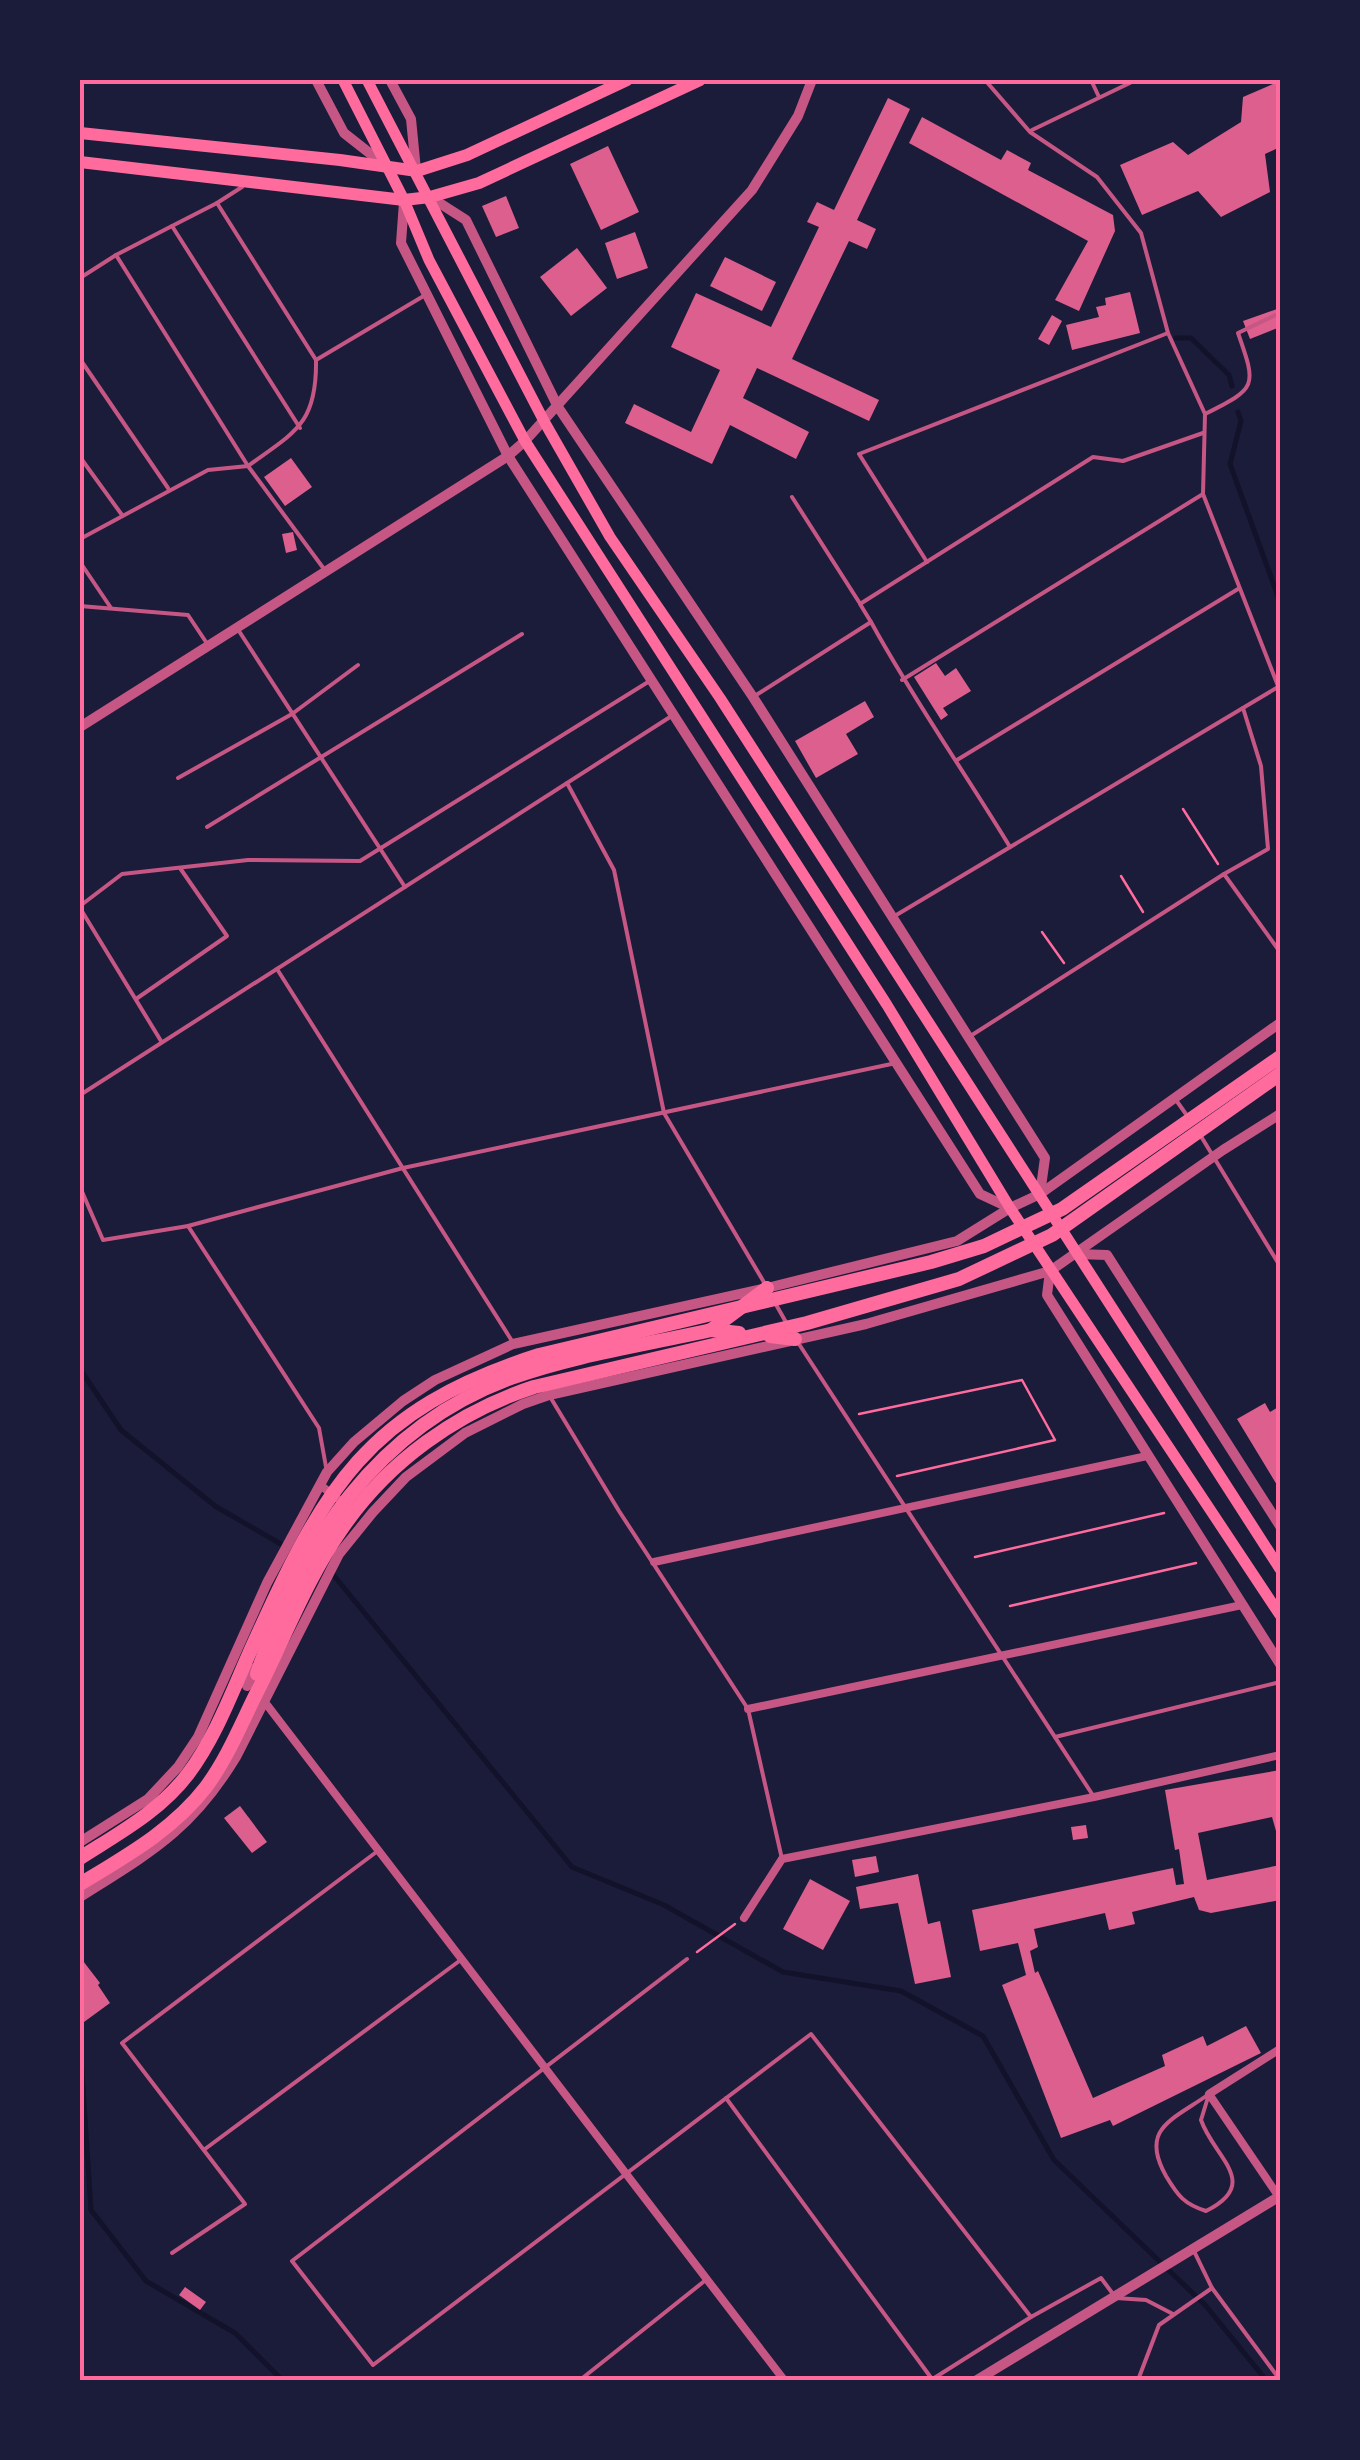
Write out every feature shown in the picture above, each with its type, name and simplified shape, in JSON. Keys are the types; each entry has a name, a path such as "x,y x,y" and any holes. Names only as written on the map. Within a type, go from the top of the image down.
{"highway":[{"path":"80,1884 156,1837 206,1786 341,1529 405,1458 441,1432 486,1406 534,1387 807,1323 958,1279 1052,1235 1280,1057"},
{"path":"224,1712 292,1561 335,1486 393,1426 423,1405 484,1374 539,1356 932,1262 984,1246 1062,1210 1280,1074"},
{"path":"711,1330 767,1288"},
{"path":"80,1858 138,1821 165,1800 187,1775 266,1646 320,1534 337,1508 387,1454 417,1429 486,1389 536,1370 711,1330 796,1339"},
{"path":"242,1723 266,1646"}],"main road":[{"path":"343,80 389,168 429,260 525,440 876,989 1010,1208 1280,1616"},
{"path":"367,80 544,423 610,537 720,698 1280,1569"},
{"path":"80,132 416,171 468,155 599,86 626,80"},
{"path":"80,162 404,200 430,197 479,183 700,80"}],"street":[{"path":"316,80 344,133 389,168"},
{"path":"390,80 410,119 416,171"},
{"path":"80,728 508,456 558,408 752,190 798,116 812,80"},
{"path":"430,197 466,220 558,408 753,698 1045,1158 1040,1194"},
{"path":"404,200 400,242 508,456 980,1194 1010,1208"},
{"path":"80,1842 148,1799 178,1766 198,1737 267,1583 327,1472 354,1442 403,1401 435,1380 514,1344 956,1241 1040,1194 1280,1022"},
{"path":"80,1897 162,1845 217,1788 266,1702 339,1554 406,1478 439,1450 496,1416 549,1395 866,1324 1050,1270 1280,1114"},
{"path":"1076,1254 1107,1255 1280,1526"},
{"path":"1050,1270 1047,1295 1280,1664"},
{"path":"654,1562 1146,1456"},
{"path":"246,1686 316,1540 327,1472"},
{"path":"324,1488 366,1521"},
{"path":"748,1710 1242,1605"},
{"path":"228,1676 266,1702 784,2380"},
{"path":"744,1918 782,1859 1094,1797 1280,1755"},
{"path":"977,2380 1279,2197 1210,2094 1280,2050"}],"lane":[{"path":"893,917 1279,689 1203,494 1205,414 1168,333 1141,233 1097,177 1030,132 986,80"},
{"path":"1091,80 1099,97"},
{"path":"1030,132 1136,80"},
{"path":"80,278 249,182"},
{"path":"80,538 208,470 248,466 300,428 316,391 316,360 217,203"},
{"path":"172,226 300,428"},
{"path":"116,255 248,466 326,572"},
{"path":"316,360 427,293"},
{"path":"1205,414 1237,398 1249,386 1251,370 1238,332 1280,313"},
{"path":"927,562 858,454 1168,333"},
{"path":"80,360 168,488"},
{"path":"860,604 1093,457 1123,461 1204,433"},
{"path":"80,457 122,515"},
{"path":"902,680 1203,494"},
{"path":"792,497 860,604 902,680 1010,847"},
{"path":"80,562 112,608"},
{"path":"957,760 1238,589"},
{"path":"80,606 188,615 208,646"},
{"path":"753,698 870,622"},
{"path":"238,628 405,887"},
{"path":"208,827 522,634"},
{"path":"178,778 292,714 358,664"},
{"path":"162,1042 80,907 122,874 248,860 360,861 651,680"},
{"path":"967,1038 1268,849 1261,766 1244,708"},
{"path":"80,1095 673,715"},
{"path":"567,783 614,870 664,1113 796,1339 1094,1797"},
{"path":"136,999 227,936 180,868"},
{"path":"1224,874 1280,952"},
{"path":"277,969 514,1344"},
{"path":"80,1188 103,1240 188,1226 402,1168 898,1062"},
{"path":"1174,1098 1216,1155 1280,1266"},
{"path":"188,1226 319,1428 327,1472"},
{"path":"549,1395 619,1512 748,1710 782,1859"},
{"path":"1055,1736 1280,1682"},
{"path":"172,2253 246,2204 122,2043 378,1850"},
{"path":"687,1958 292,2261 373,2365 812,2034 1031,2317"},
{"path":"205,2150 462,1959"},
{"path":"1210,2094 1201,2120 1233,2174 1233,2189 1224,2202 1206,2211 1187,2206 1180,2199 1154,2150 1155,2140 1164,2127 1210,2094"},
{"path":"726,2098 931,2380 1101,2278 1116,2298 1146,2300 1173,2314"},
{"path":"1194,2250 1212,2288 1280,2380"},
{"path":"580,2380 707,2279"},
{"path":"1138,2380 1159,2325 1212,2288"}],"path":[{"path":"1183,808 1224,874"},
{"path":"1121,876 1149,922"},
{"path":"1042,932 1070,972"},
{"path":"846,1417 1022,1380 1055,1440 886,1479"},
{"path":"975,1558 1164,1513"},
{"path":"1010,1606 1196,1563"},
{"path":"687,1958 744,1918"}],"building":[{"path":"1280,81 1280,147 1265,154 1270,192 1221,217 1198,191 1142,215 1120,165 1173,142 1188,155 1241,122 1243,97"},
{"path":"888,98 910,109 857,220 876,229 867,249 849,241 792,359 879,400 869,421 757,368 743,398 809,432 796,459 730,425 712,464 625,423 634,404 691,432 720,370 671,347 696,293 771,327 819,227 807,222 817,202 834,210"},
{"path":"922,117 1001,160 1007,150 1031,163 1028,170 1113,215 1115,231 1079,311 1055,300 1088,241 909,143"},
{"path":"608,146 639,212 601,230 570,164"},
{"path":"506,196 519,228 496,237 482,206"},
{"path":"635,232 648,268 617,279 605,243"},
{"path":"577,248 607,288 571,316 540,277"},
{"path":"725,257 776,282 762,311 710,286"},
{"path":"1130,292 1140,333 1072,350 1066,325 1099,317 1096,307 1106,305 1105,298"},
{"path":"1280,308 1280,327 1250,339 1243,321"},
{"path":"1052,315 1062,321 1049,345 1038,339"},
{"path":"291,458 312,487 285,506 264,477"},
{"path":"293,532 297,550 286,553 282,534"},
{"path":"936,663 945,676 956,668 971,691 943,708 948,715 941,720 914,677"},
{"path":"865,701 874,717 846,734 858,754 816,778 795,741"},
{"path":"1265,1403 1270,1412 1280,1406 1280,1490 1237,1419"},
{"path":"1280,1770 1280,1845 1272,1817 1198,1833 1207,1880 1280,1865 1280,1900 1211,1913 1199,1910 1194,1897 1132,1912 1135,1924 1109,1930 1105,1913 1034,1929 1038,1947 1030,1951 1035,1973 1038,1971 1093,2098 1165,2066 1162,2055 1203,2036 1207,2046 1246,2026 1261,2053 1113,2126 1110,2120 1061,2138 1002,1985 1026,1975 1018,1943 980,1951 972,1910 1173,1868 1176,1885 1184,1884 1165,1790"},
{"path":"240,1806 267,1842 252,1853 224,1818"},
{"path":"1086,1825 1088,1838 1073,1840 1071,1827"},
{"path":"876,1856 879,1872 855,1877 852,1860"},
{"path":"918,1874 928,1924 940,1921 951,1977 915,1984 898,1903 860,1909 856,1887"},
{"path":"810,1879 850,1901 823,1950 783,1929"},
{"path":"80,1957 110,2003 84,2022 80,2017"},
{"path":"185,2287 206,2302 200,2310 179,2295"}],"waterway":[{"path":"1176,338 1191,338 1229,375 1232,386"},
{"path":"1238,412 1241,421 1230,464 1280,602"},
{"path":"80,1369 121,1430 215,1506 286,1547"},
{"path":"331,1572 572,1867 664,1905 783,1972 901,1991 983,2036 1054,2160 1206,2306 1266,2380"},
{"path":"81,2058 91,2210 146,2281 235,2333 282,2380"}]}
